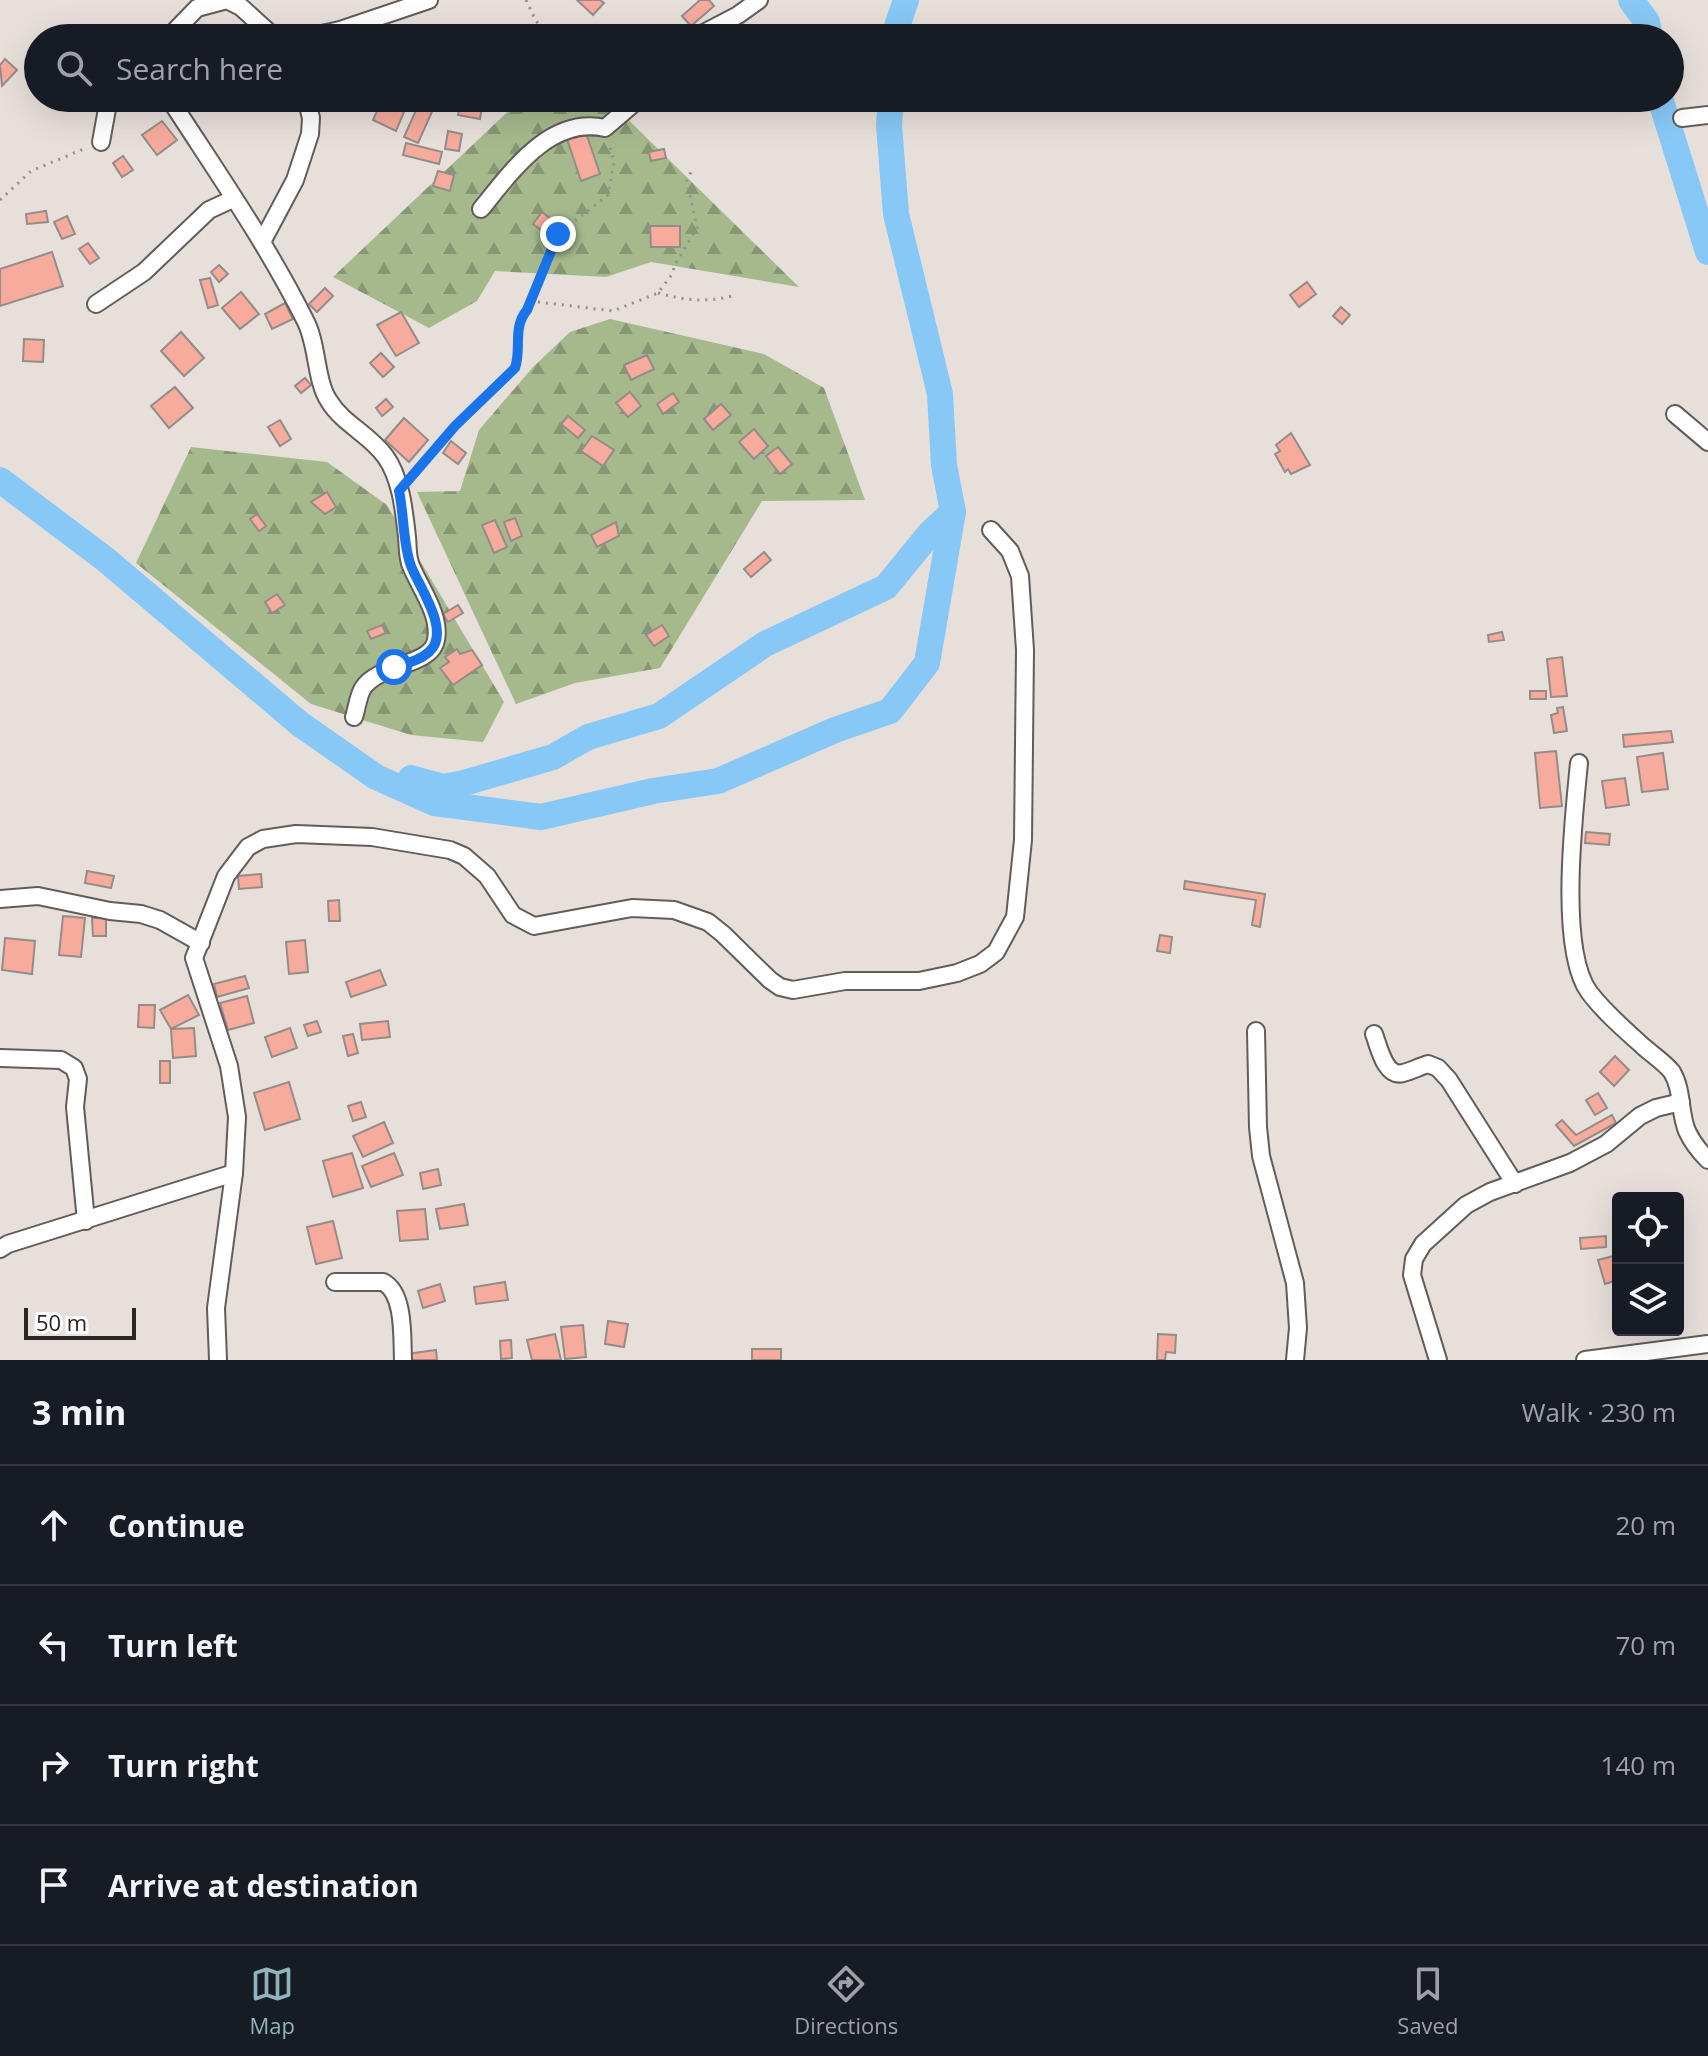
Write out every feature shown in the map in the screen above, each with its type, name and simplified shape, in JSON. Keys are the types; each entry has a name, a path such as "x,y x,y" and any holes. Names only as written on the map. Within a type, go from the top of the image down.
{"street":[{"path":"182,24 197,8 227,0 241,7 260,24"},
{"path":"358,24 429,0"},
{"path":"721,24 759,0"},
{"path":"101,142 106,112"},
{"path":"178,112 262,242 309,327 326,398 342,417 383,453 391,465 399,491 410,563 436,625 436,641 432,650 420,658 376,675 363,688 354,717"},
{"path":"262,242 295,180 310,134 310,112"},
{"path":"481,209 515,168 558,132 577,125 605,128 624,112"},
{"path":"1682,118 1708,115"},
{"path":"96,304 144,272 209,210 233,199"},
{"path":"1675,414 1708,442"},
{"path":"218,1360 216,1308 234,1173 237,1117 229,1066 194,958 226,876 248,847 263,839 296,834 372,837 450,850 464,856 487,876 513,915 534,926 632,908 674,910 708,922 770,980 780,987 793,990 845,981 919,981 957,973 980,964 996,952 1015,917 1023,840 1025,650 1020,576 1010,551 991,530"},
{"path":"1579,763 1570,848 1572,917 1579,971 1588,991 1631,1036 1671,1070 1678,1085 1686,1129 1708,1160"},
{"path":"0,899 38,896 141,914 160,920 201,943"},
{"path":"1256,1031 1261,1156 1295,1283 1298,1328 1295,1360"},
{"path":"1374,1034 1388,1069 1395,1074 1428,1064 1438,1068 1449,1080 1515,1184"},
{"path":"0,1058 61,1060 74,1068 78,1079 77,1132 86,1221"},
{"path":"1438,1360 1412,1275 1414,1259 1423,1244 1466,1205 1490,1192 1570,1163 1606,1144 1640,1116 1656,1108 1681,1102"},
{"path":"0,1249 234,1173"},
{"path":"335,1282 383,1282 389,1285 397,1302 403,1360"},
{"path":"1585,1360 1708,1344"}],"path":[{"path":"526,0 538,24"},
{"path":"399,491 455,426 515,368 518,358 517,329 558,234 608,195 614,162 605,128"},
{"path":"0,200 31,171 101,142"},
{"path":"530,301 613,311 658,293 673,273 674,266 697,228 687,181 691,172"},
{"path":"658,293 684,300 717,300 732,296"}],"green space":[{"path":"507,112 620,112 799,287 651,262 606,277 495,271 477,301 429,328 333,277"},
{"path":"610,319 764,354 824,388 865,500 762,501 660,668 575,683 516,704 417,492 460,491 479,430 533,367 570,332"},
{"path":"191,447 327,462 387,505 504,702 483,742 411,735 311,704 136,563"}],"building":[{"path":"577,0 600,0 604,3 593,15"},
{"path":"700,0 709,0 714,6 693,24 682,16"},
{"path":"5,59 17,70 2,86 0,65"},
{"path":"377,112 404,112 396,131 373,120"},
{"path":"415,112 432,112 418,143 404,137"},
{"path":"459,112 481,112 480,119 458,115"},
{"path":"162,121 177,140 157,155 142,135"},
{"path":"584,127 600,174 581,181 565,133"},
{"path":"448,131 462,134 459,151 445,149"},
{"path":"406,143 442,152 439,164 403,155"},
{"path":"664,149 666,158 651,161 649,152"},
{"path":"123,156 133,170 122,177 113,163"},
{"path":"438,171 454,175 450,191 433,186"},
{"path":"46,211 48,222 27,224 26,214"},
{"path":"542,212 557,224 548,235 533,224"},
{"path":"67,216 75,234 62,239 54,222"},
{"path":"650,226 680,226 680,247 651,247"},
{"path":"88,243 99,258 90,264 79,249"},
{"path":"52,252 63,286 0,306 0,269"},
{"path":"219,265 228,274 219,282 211,272"},
{"path":"210,278 218,305 208,308 200,280"},
{"path":"1307,282 1316,294 1299,307 1290,295"},
{"path":"325,288 333,296 317,312 309,304"},
{"path":"241,292 259,314 240,329 222,308"},
{"path":"285,303 293,319 272,329 265,314"},
{"path":"1341,307 1350,315 1342,324 1333,316"},
{"path":"401,312 419,343 396,356 377,325"},
{"path":"181,332 204,358 184,376 161,351"},
{"path":"24,339 44,340 43,362 23,361"},
{"path":"381,353 394,367 383,377 370,363"},
{"path":"647,355 654,369 631,380 624,365"},
{"path":"305,378 311,385 301,393 295,386"},
{"path":"175,387 193,408 169,428 151,406"},
{"path":"630,392 641,406 628,417 616,403"},
{"path":"673,393 679,402 663,414 657,404"},
{"path":"386,399 393,407 382,416 376,408"},
{"path":"721,404 731,415 713,430 704,419"},
{"path":"568,416 585,430 578,438 561,424"},
{"path":"404,418 428,440 409,462 385,440"},
{"path":"280,420 291,439 280,446 268,427"},
{"path":"754,429 768,446 754,459 739,442"},
{"path":"1291,433 1310,465 1291,474 1288,469 1285,472 1275,454 1280,451 1276,445"},
{"path":"592,436 614,450 603,466 581,451"},
{"path":"451,441 466,453 458,464 443,453"},
{"path":"778,447 792,464 780,474 766,456"},
{"path":"327,492 336,507 325,514 311,502"},
{"path":"257,514 266,526 259,531 250,519"},
{"path":"515,518 522,536 511,541 504,522"},
{"path":"495,520 507,547 494,553 482,525"},
{"path":"616,522 619,536 597,547 591,535"},
{"path":"764,552 771,560 751,577 744,569"},
{"path":"277,594 285,605 272,613 265,602"},
{"path":"458,605 463,613 448,622 443,614"},
{"path":"382,625 386,633 371,639 367,631"},
{"path":"662,625 669,636 654,646 646,635"},
{"path":"1502,632 1504,640 1489,642 1488,635"},
{"path":"457,649 460,654 472,650 482,665 453,685 440,668 449,662 445,657"},
{"path":"1562,657 1567,696 1551,697 1547,659"},
{"path":"1530,691 1546,691 1546,699 1530,699"},
{"path":"1563,707 1567,731 1554,733 1551,715 1558,713 1557,708"},
{"path":"1671,731 1673,742 1624,747 1623,735"},
{"path":"1556,751 1562,806 1540,808 1535,753"},
{"path":"1663,753 1668,789 1642,792 1637,757"},
{"path":"1625,778 1629,805 1606,808 1602,781"},
{"path":"1586,832 1610,834 1609,845 1585,843"},
{"path":"87,871 114,876 111,888 85,883"},
{"path":"261,874 262,887 239,889 238,876"},
{"path":"1185,881 1265,894 1260,927 1252,925 1256,900 1184,889"},
{"path":"339,900 340,921 329,921 328,901"},
{"path":"63,916 85,918 81,957 59,955"},
{"path":"92,918 106,918 106,936 93,936"},
{"path":"1160,935 1172,937 1170,953 1157,951"},
{"path":"5,938 35,941 32,974 2,970"},
{"path":"305,940 308,972 289,974 286,942"},
{"path":"380,970 386,985 351,997 346,982"},
{"path":"245,976 249,988 217,997 214,984"},
{"path":"188,995 199,1015 171,1029 160,1010"},
{"path":"247,996 254,1023 228,1030 220,1003"},
{"path":"139,1005 155,1005 154,1028 138,1027"},
{"path":"317,1021 321,1032 308,1036 304,1025"},
{"path":"388,1021 390,1037 362,1040 360,1024"},
{"path":"194,1028 196,1056 173,1058 171,1029"},
{"path":"290,1028 297,1048 272,1057 265,1037"},
{"path":"353,1034 358,1053 348,1056 343,1036"},
{"path":"1615,1056 1629,1070 1614,1086 1600,1072"},
{"path":"160,1061 170,1061 170,1083 160,1083"},
{"path":"289,1082 300,1119 265,1130 254,1093"},
{"path":"1598,1093 1607,1108 1595,1115 1586,1100"},
{"path":"361,1102 366,1117 353,1121 348,1106"},
{"path":"1612,1115 1616,1123 1574,1146 1556,1125 1562,1120 1576,1135"},
{"path":"384,1122 393,1143 363,1157 353,1136"},
{"path":"352,1153 363,1188 333,1197 323,1161"},
{"path":"394,1153 403,1175 371,1187 362,1166"},
{"path":"438,1169 441,1185 423,1189 420,1173"},
{"path":"464,1204 468,1225 440,1229 436,1209"},
{"path":"425,1209 428,1239 400,1241 397,1211"},
{"path":"333,1221 342,1258 316,1264 307,1227"},
{"path":"1606,1236 1606,1247 1581,1249 1580,1238"},
{"path":"1612,1256 1612,1282 1605,1284 1598,1260"},
{"path":"505,1282 508,1300 476,1304 474,1287"},
{"path":"440,1284 445,1301 423,1308 418,1291"},
{"path":"608,1321 628,1324 624,1347 605,1344"},
{"path":"583,1325 586,1357 565,1359 561,1327"},
{"path":"555,1334 561,1360 532,1360 527,1340"},
{"path":"1158,1334 1176,1335 1175,1353 1166,1352 1165,1360 1157,1360"},
{"path":"511,1340 512,1358 501,1359 500,1341"},
{"path":"752,1349 781,1349 781,1360 752,1360"},
{"path":"436,1350 437,1360 407,1360 406,1354"}],"waterway":[{"path":"898,24 906,0"},
{"path":"1631,0 1647,24"},
{"path":"0,480 105,559 300,724 376,777 434,803 541,817 653,791 718,781 835,730 890,711 927,663 953,512 944,465 940,394 896,214 890,112"},
{"path":"1664,112 1708,252"},
{"path":"411,778 443,787 464,783 553,757 588,737 659,716 765,644 886,587 931,532 953,512"}],"route":[{"path":"394,667 420,658 432,650 436,641 436,625 410,563 399,491 455,426 515,368 518,358 517,329 558,234"}]}
